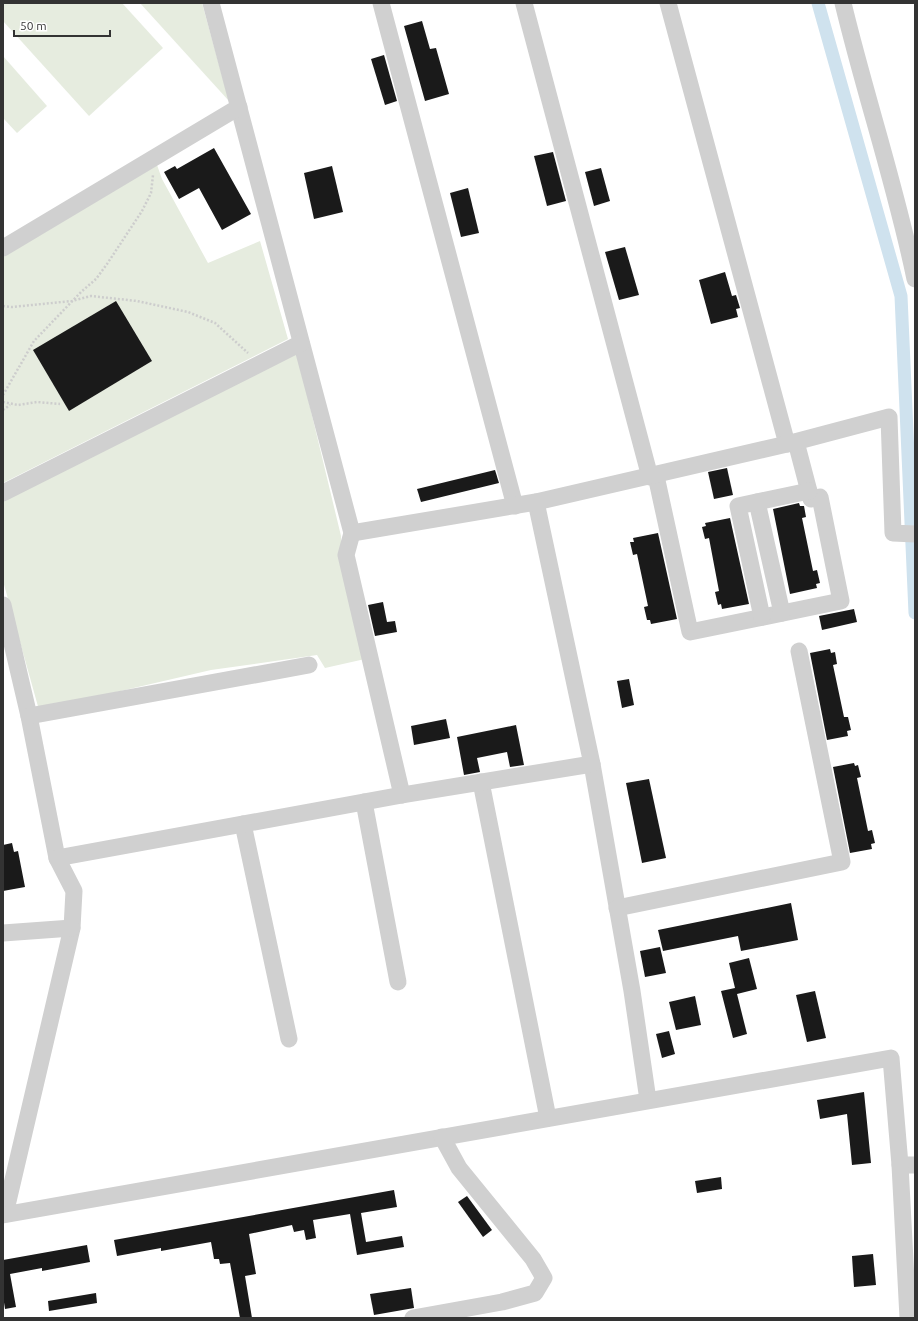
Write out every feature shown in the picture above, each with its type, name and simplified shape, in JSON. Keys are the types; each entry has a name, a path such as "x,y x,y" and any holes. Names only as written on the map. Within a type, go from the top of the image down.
{"street":[{"path":"211,3 352,533 346,555 402,795"},
{"path":"381,3 515,506"},
{"path":"524,3 653,476 690,632 841,601 820,498 811,500 792,443 668,3"},
{"path":"843,3 860,74 904,225 915,279"},
{"path":"3,248 239,108"},
{"path":"3,493 301,343"},
{"path":"352,533 536,502 792,443 889,416 893,533 915,534"},
{"path":"762,617 738,506 809,491"},
{"path":"536,502 592,764 648,1100"},
{"path":"757,502 782,613"},
{"path":"4,615 30,716 57,858 74,892 72,928 4,1215 891,1058 908,1165 908,1318"},
{"path":"617,908 842,862 794,655"},
{"path":"30,716 309,665"},
{"path":"57,858 402,795 592,764"},
{"path":"481,782 548,1118"},
{"path":"364,802 398,982"},
{"path":"243,824 289,1039"},
{"path":"3,933 72,928"},
{"path":"413,1318 502,1302 535,1293 544,1278 533,1259 459,1168 442,1137"}],"path":[{"path":"3,395 34,341 72,301 96,279 142,211 150,193 154,177 150,160"},
{"path":"3,306 12,307 72,301 91,296 116,297 188,312 215,323 249,355 264,362"},
{"path":"3,402 11,405"},
{"path":"3,410 11,405 37,402 60,404"}],"shaded area":[{"path":"3,3 122,3 163,48 89,116 3,21"},
{"path":"140,3 202,3 229,101"},
{"path":"3,56 47,106 17,133 3,118"},
{"path":"157,165 162,179 208,263 260,241 288,339 3,483 3,257"},
{"path":"297,353 341,536 341,559 365,659 325,668 317,655 211,670 39,710 3,581 3,500"}],"building":[{"path":"422,21 430,49 436,48 449,94 425,101 404,26"},
{"path":"384,55 397,101 385,105 371,59"},
{"path":"214,148 251,214 222,230 199,188 179,199 164,172 175,166 177,169"},
{"path":"553,152 566,201 547,206 534,156"},
{"path":"332,166 343,212 314,219 304,173"},
{"path":"601,168 610,201 594,206 585,172"},
{"path":"468,188 479,233 461,237 450,193"},
{"path":"625,247 639,295 619,300 605,252"},
{"path":"725,272 732,296 736,295 740,308 736,309 738,317 711,324 699,280"},
{"path":"116,301 152,361 69,411 33,350"},
{"path":"727,468 733,495 714,499 708,472"},
{"path":"495,470 499,483 421,502 417,489"},
{"path":"799,503 800,506 804,506 806,517 802,518 813,571 817,570 820,583 816,584 817,588 790,594 773,509"},
{"path":"730,518 749,604 722,609 721,604 718,605 715,592 719,591 709,538 705,539 702,527 706,526 705,523"},
{"path":"658,533 677,619 651,624 650,620 647,620 644,607 648,606 637,554 633,555 630,542 634,542 633,538"},
{"path":"383,602 387,622 395,621 397,632 375,636 368,605"},
{"path":"854,609 857,622 822,630 819,616"},
{"path":"830,649 831,653 835,652 837,664 833,665 844,717 848,717 851,730 847,731 848,736 827,740 810,653"},
{"path":"629,679 634,705 622,708 617,681"},
{"path":"446,719 450,738 414,745 411,726"},
{"path":"516,725 524,765 510,767 507,752 477,758 480,772 464,775 457,737"},
{"path":"854,763 855,766 858,765 861,777 857,778 868,831 872,830 875,843 871,844 872,849 850,853 833,767"},
{"path":"649,779 666,858 642,863 626,783"},
{"path":"12,843 14,852 18,851 25,887 3,891 3,845"},
{"path":"791,903 798,940 741,951 738,936 663,951 658,930"},
{"path":"660,947 666,973 645,977 640,951"},
{"path":"749,958 757,989 737,994 747,1034 733,1038 721,991 735,988 729,963"},
{"path":"815,991 826,1038 807,1042 796,995"},
{"path":"695,996 701,1025 676,1030 669,1002"},
{"path":"669,1031 675,1054 662,1058 656,1034"},
{"path":"864,1092 871,1163 852,1165 847,1114 820,1119 817,1100"},
{"path":"721,1177 722,1189 697,1193 695,1181"},
{"path":"394,1190 397,1207 361,1213 366,1242 402,1236 404,1247 357,1255 350,1214 313,1220 316,1238 306,1240 304,1230 294,1232 292,1225 249,1234 256,1274 245,1276 252,1318 240,1318 230,1263 220,1264 219,1259 214,1259 211,1242 161,1251 161,1248 117,1256 114,1240"},
{"path":"467,1196 492,1230 483,1237 458,1202"},
{"path":"87,1245 90,1262 42,1271 42,1268 10,1274 16,1307 5,1309 3,1296 3,1260"},
{"path":"873,1254 876,1285 854,1287 852,1256"},
{"path":"411,1288 414,1308 374,1315 370,1294"},
{"path":"96,1293 97,1303 49,1311 48,1301"}],"waterway":[{"path":"818,3 901,296 915,613"}]}
